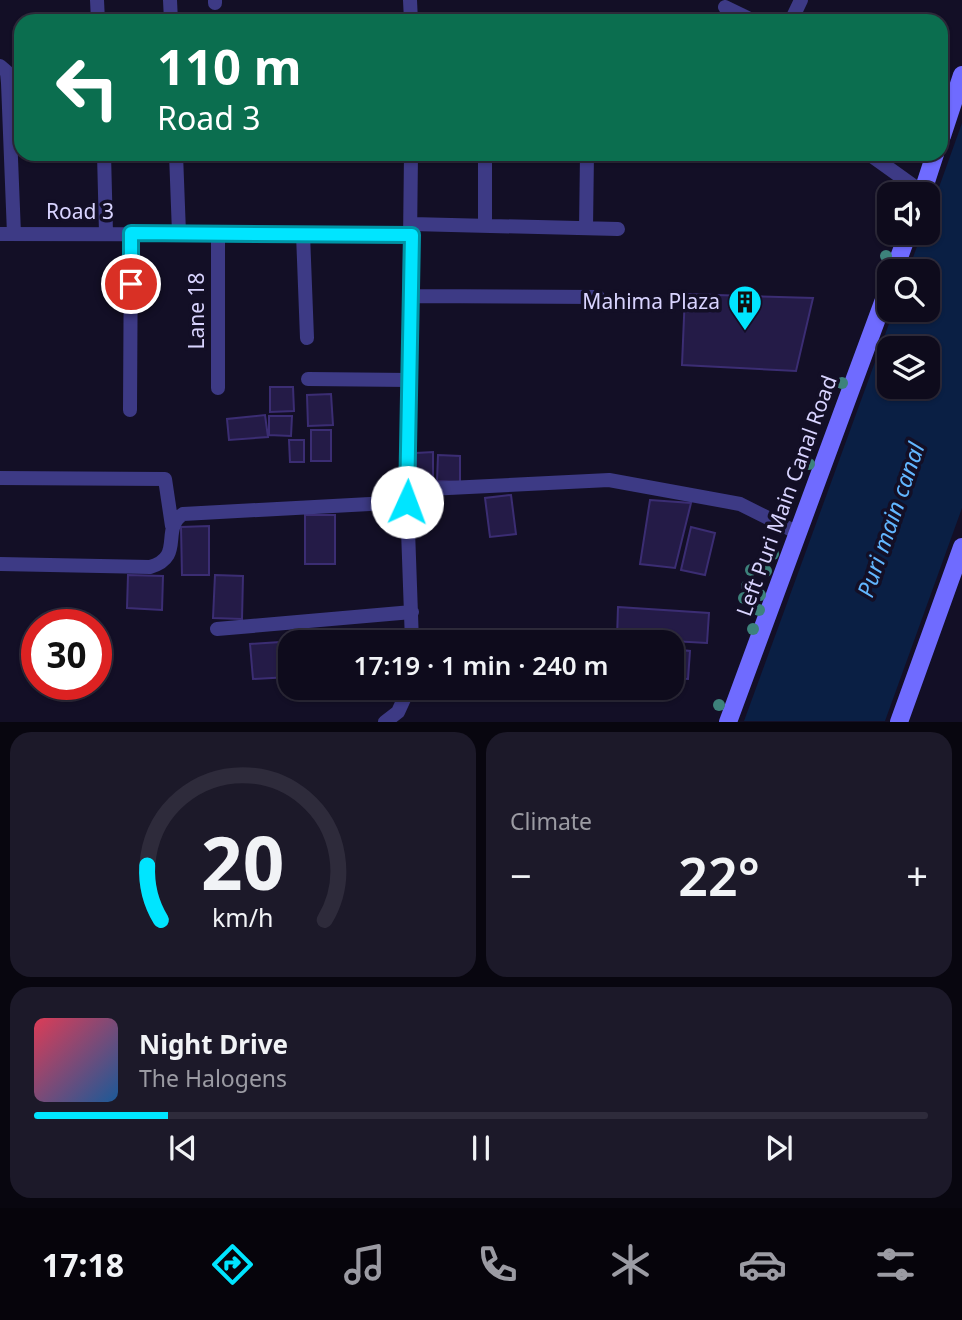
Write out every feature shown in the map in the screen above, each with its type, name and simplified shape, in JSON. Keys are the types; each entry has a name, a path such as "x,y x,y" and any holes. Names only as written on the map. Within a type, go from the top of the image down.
{"street":[{"path":"725,7 740,14"},
{"path":"0,66 7,72 8,83 7,234"},
{"path":"948,118 962,75"},
{"path":"104,161 106,233"},
{"path":"176,161 179,233"},
{"path":"411,161 407,496 412,630"},
{"path":"485,161 485,226"},
{"path":"586,228 587,161"},
{"path":"879,161 907,182"},
{"path":"926,182 933,161"},
{"name":"Road 3","path":"7,234 303,234 485,226 618,229"},
{"path":"130,410 131,233"},
{"name":"Lane 18","path":"218,234 218,388"},
{"path":"303,234 307,338"},
{"path":"411,296 598,296"},
{"name":"Left Puri Main Canal Road","path":"728,722 877,319"},
{"path":"308,379 410,380"},
{"path":"0,478 165,479 172,526 168,555 162,564 150,568 0,564"},
{"path":"172,526 176,519 191,512 609,480 740,504 798,533"},
{"path":"899,722 962,547"},
{"path":"217,629 412,612"},
{"path":"385,722 398,712 404,700"}],"water":[{"name":"Puri main canal","path":"962,123 962,508 885,721 744,721 877,357 877,399 940,399 940,336 885,336 890,322 940,322 940,259 912,259 918,245 940,245 940,184"}],"building":[{"name":"Mahima Plaza","path":"685,294 813,298 796,371 682,365"},
{"path":"270,387 293,387 294,411 270,412"},
{"path":"331,394 333,425 308,426 307,395"},
{"path":"265,415 268,437 229,440 227,419"},
{"path":"269,416 292,416 291,436 269,435"},
{"path":"311,430 331,430 331,461 311,461"},
{"path":"289,440 304,440 304,462 290,462"},
{"path":"433,452 433,482 416,483 416,453"},
{"path":"438,455 460,456 460,482 437,481"},
{"path":"511,495 516,534 490,537 485,498"},
{"path":"650,500 691,503 675,568 640,564"},
{"path":"305,515 335,515 335,564 305,564"},
{"path":"209,526 209,575 182,575 181,527"},
{"path":"691,527 715,533 705,575 681,570"},
{"path":"128,575 163,576 162,610 127,608"},
{"path":"215,575 243,576 242,619 213,618"},
{"path":"618,607 709,613 707,643 684,642 684,630 617,630"},
{"path":"278,642 278,678 253,679 250,644"},
{"path":"684,650 690,651 688,679 684,679"}],"place":[{"name":"Mahima Plaza","path":"745,332"}],"route":[{"path":"131,284 131,233 412,235 407,502"}]}
